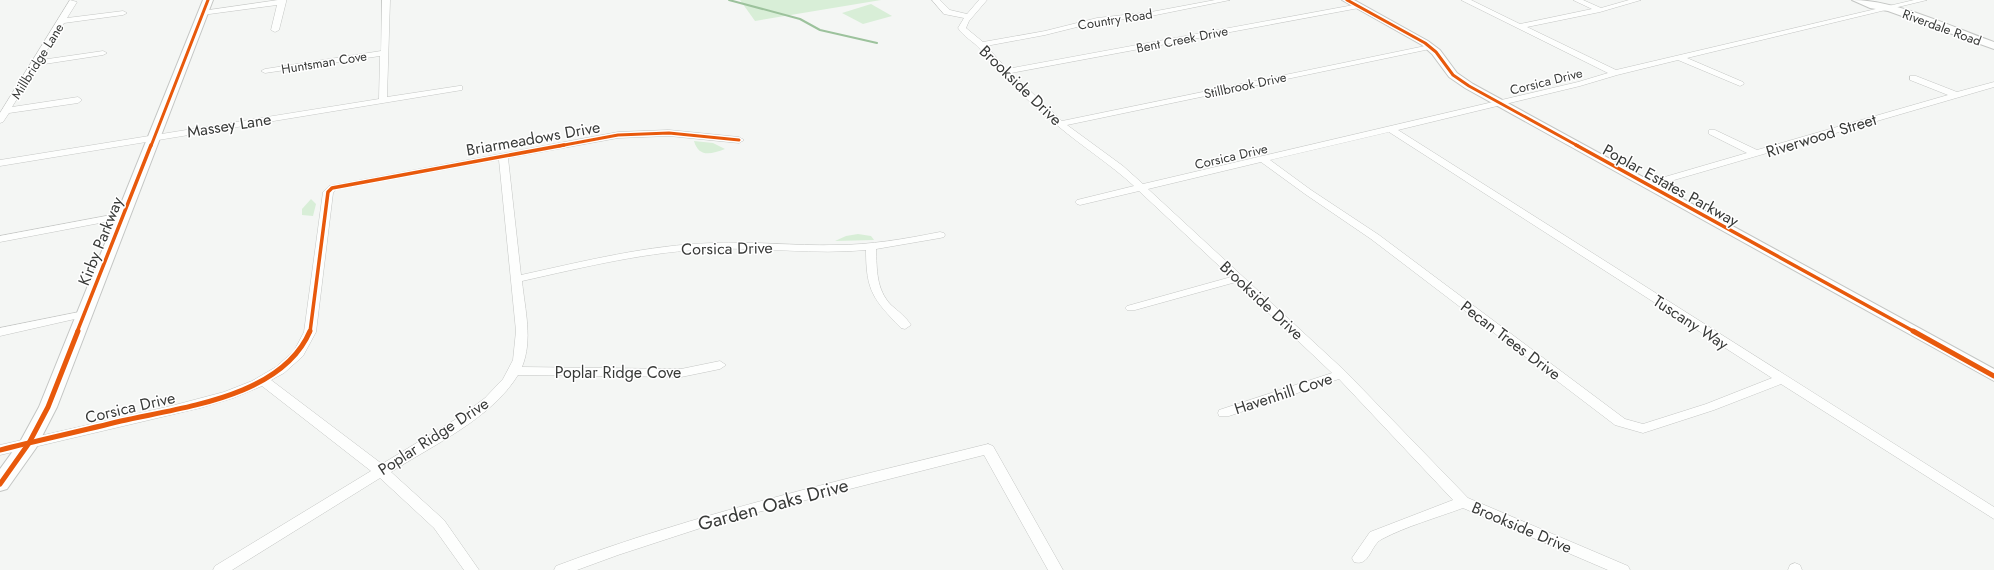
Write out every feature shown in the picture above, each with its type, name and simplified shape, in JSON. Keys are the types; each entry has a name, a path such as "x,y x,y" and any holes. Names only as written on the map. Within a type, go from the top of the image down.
{"main road":[{"name":"Kirby Parkway","path":"0,484 29,443 48,407 208,0"},
{"name":"Riverdale Road","path":"1857,0 1874,6 1890,8 1994,46"},
{"name":"Riverdale Road","path":"1875,0 1884,3 1890,8"}],"street":[{"path":"383,100 386,0"},
{"path":"936,0 947,12 969,17 978,8 983,0"},
{"name":"Country Road","path":"981,45 1045,33 1097,20 1151,14 1226,0"},
{"name":"Poplar Estates Parkway","path":"1347,0 1430,47 1453,74 1499,103 1994,376"},
{"path":"1465,0 1615,73"},
{"path":"1577,0 1600,10"},
{"path":"1521,26 1600,10 1637,0"},
{"name":"Corsica Drive","path":"1080,202 1580,84 1615,73 1923,0"},
{"path":"202,13 282,1 275,30"},
{"name":"Millbridge Lane","path":"0,120 73,2"},
{"name":"Bent Creek Drive","path":"1005,72 1359,6"},
{"path":"62,21 123,13"},
{"name":"Brookside Drive","path":"969,17 962,28 981,45 1005,72 1060,124 1107,157 1141,187 1341,374 1463,502 1623,570"},
{"name":"Stillbrook Drive","path":"1060,124 1430,47"},
{"path":"35,63 103,53"},
{"name":"Huntsman Cove","path":"265,71 384,53"},
{"path":"1679,58 1740,84"},
{"path":"1914,78 1956,95"},
{"name":"Riverwood Street","path":"1647,185 1994,84"},
{"name":"Massey Lane","path":"0,163 459,88"},
{"path":"6,111 78,100"},
{"name":"Tuscany Way","path":"1389,128 1781,380 1994,514"},
{"path":"1712,132 1757,154"},
{"name":"Briarmeadows Drive","path":"332,188 597,138 632,134 669,133 739,140"},
{"name":"Poplar Ridge Drive","path":"220,570 480,409 493,398 516,371 522,353 522,341 503,156"},
{"name":"Pecan Trees Drive","path":"1262,158 1308,192 1369,232 1614,417 1630,426 1643,429 1710,407 1781,380"},
{"name":"Corsica Drive","path":"0,450 216,399 263,380 293,359 307,341 315,300 328,192 332,188"},
{"path":"0,238 122,216"},
{"name":"Corsica Drive","path":"516,279 625,256 669,249 714,246 830,248 871,247 940,235"},
{"path":"871,247 870,272 873,288 882,302 905,325"},
{"path":"1132,308 1238,278"},
{"path":"0,332 84,314"},
{"name":"Poplar Ridge Cove","path":"516,371 681,373 720,365"},
{"name":"Havenhill Cove","path":"1224,412 1341,374"},
{"path":"263,380 380,470 439,524 472,570"},
{"name":"Garden Oaks Drive","path":"561,570 604,553 723,515 988,449 1056,570"},
{"path":"1359,558 1375,536 1463,502"}],"green space":[{"path":"740,0 881,0 755,21"},
{"path":"871,4 892,16 863,24 842,13"},
{"path":"694,141 713,143 725,149 710,153 702,152 696,146"},
{"path":"311,199 316,204 313,216 302,215 302,209"},
{"path":"858,234 871,236 874,240 835,241 846,236"}],"waterway":[{"path":"729,0 800,19 820,30 877,43"}],"cycle path":[{"path":"0,484 29,443 48,407 208,0"},
{"path":"1347,0 1425,43 1436,52 1453,75 1469,86 1994,376"},
{"path":"0,450 200,404 229,395 256,384 280,370 299,353 310,332 328,192 332,188 618,135 669,133 739,140"}]}
